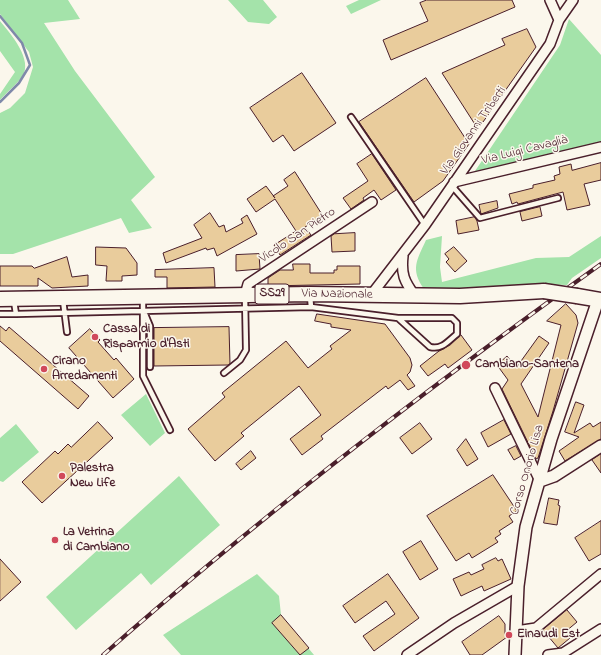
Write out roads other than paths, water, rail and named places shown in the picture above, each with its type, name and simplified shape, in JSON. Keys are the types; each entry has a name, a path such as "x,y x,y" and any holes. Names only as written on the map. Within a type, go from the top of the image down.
{"main road":[{"name":"Via Nazionale","path":"7,299 143,296 245,302 310,301 374,296 460,296 544,291 599,300"}],"street":[{"path":"550,0 559,20"},
{"name":"Via Giovanni Triberti","path":"374,296 376,290 404,254 550,44 559,20 573,0"},
{"name":"Via Luigi Cavaglià","path":"453,184 601,147"},
{"name":"Vicolo San Pietro","path":"245,302 248,284 372,202"},
{"path":"404,254 402,271 415,296"},
{"name":"Corso Onorio Lisa","path":"515,655 518,586 526,527 551,439 599,300"},
{"path":"495,388 540,481 554,476 601,446"},
{"path":"516,631 536,628 601,574"},
{"path":"407,655 454,623 518,586"},
{"path":"548,655 563,653 601,629"}],"lane":[{"path":"350,118 424,225"},
{"path":"453,184 480,218 558,198"},
{"path":"143,296 144,376 170,430"},
{"path":"62,297 67,332"},
{"path":"7,299 16,314"},
{"path":"310,301 398,318 452,318 457,323 457,334 443,346 436,349 430,347 398,318"},
{"path":"0,314 143,311 245,302 246,350 240,360 224,373"},
{"path":"143,311 150,326 150,368"}],"waterway":[{"path":"0,16 22,43 30,65 19,83 0,102"}],"railway":[{"path":"103,655 224,552 347,453 473,357 601,264"}],"place":[{"name":"Cassa di Risparmio d'Asti","path":"95,337"},
{"name":"Cambiano-Santena","path":"466,365"},
{"name":"Cirano Arredamenti","path":"44,369"},
{"name":"Palestra New Life","path":"62,476"},
{"name":"La Vetrina di Cambiano","path":"55,540"},
{"name":"Einaudi Est","path":"509,635"}]}
